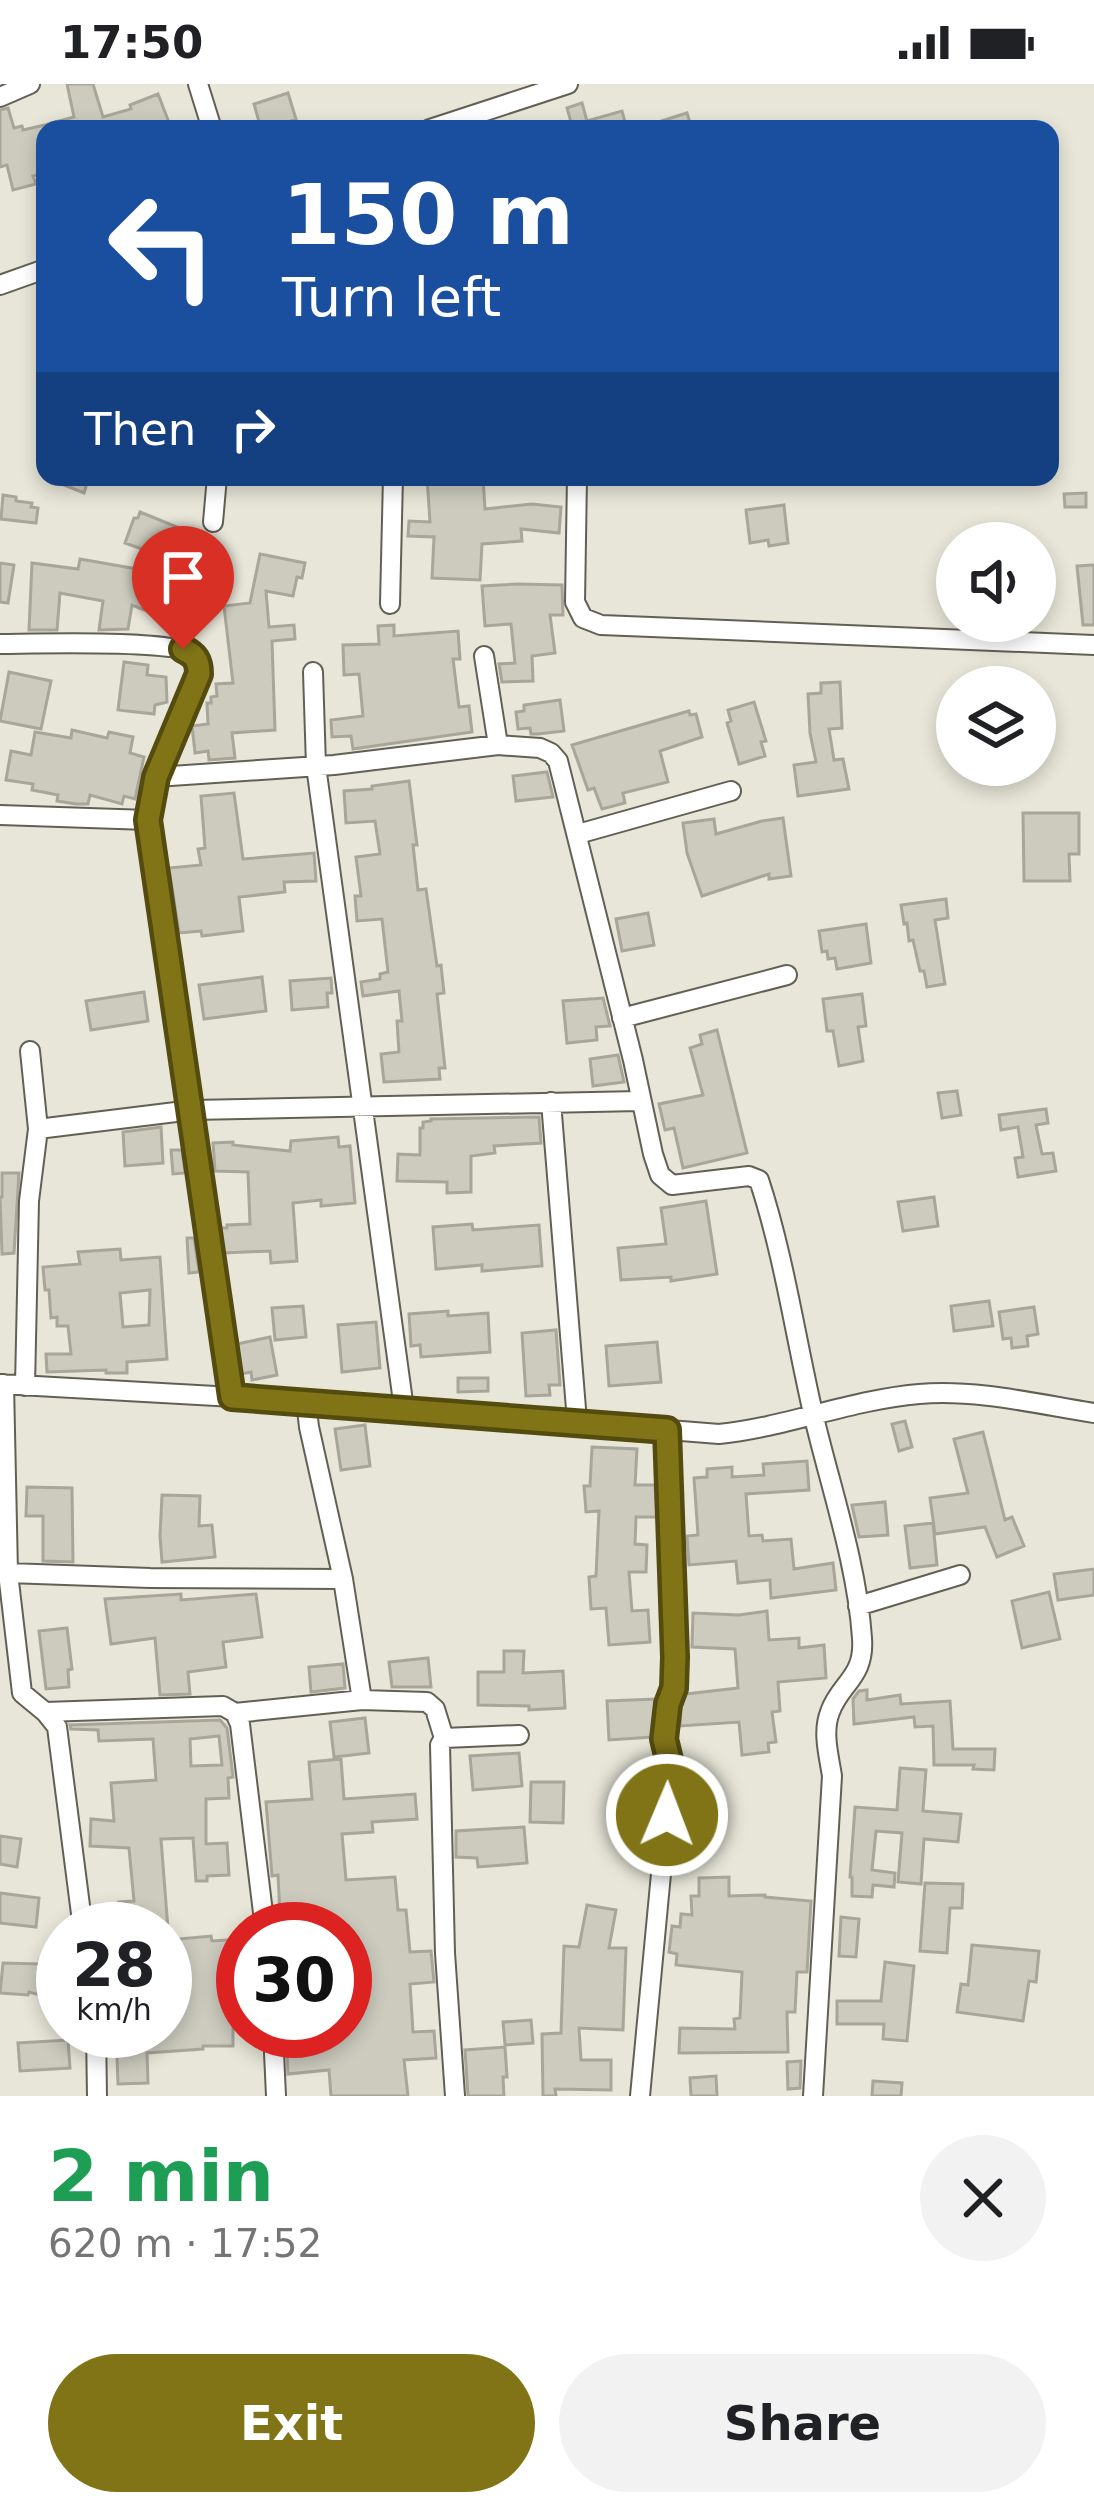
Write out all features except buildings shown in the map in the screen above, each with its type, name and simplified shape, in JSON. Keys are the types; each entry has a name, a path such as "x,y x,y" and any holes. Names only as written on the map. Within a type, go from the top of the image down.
{"street":[{"path":"0,98 30,84"},
{"path":"198,84 209,120"},
{"path":"458,120 568,84"},
{"path":"0,285 36,272"},
{"path":"213,522 216,486"},
{"path":"390,604 393,486"},
{"path":"577,486 575,602 584,618 601,625 1094,645"},
{"path":"0,644 153,645 183,649 199,663 199,674 156,777 148,820 232,1397"},
{"path":"484,656 498,745"},
{"path":"313,671 316,766 404,1409"},
{"path":"156,777 316,766 498,745 540,748 558,761 660,1174 672,1185 749,1176 759,1180 785,1274 858,1606 860,1663 830,1710 826,1731 832,1776 813,2096"},
{"path":"578,833 731,790"},
{"path":"0,815 148,820"},
{"path":"622,1018 787,975"},
{"path":"25,1385 27,1255 38,1129 30,1052"},
{"path":"38,1129 192,1110 640,1101"},
{"path":"551,1102 577,1421"},
{"path":"80,1902 57,1727 22,1693 8,1573 2,1384 306,1401 718,1434 758,1430 866,1401 924,1394 992,1397 1094,1413"},
{"path":"306,1401 362,1700"},
{"path":"640,2096 671,1768 664,1739 675,1657 667,1430"},
{"path":"8,1573 343,1579"},
{"path":"858,1606 960,1575"},
{"path":"45,1712 223,1706 236,1713 362,1700 427,1702 435,1709 444,1738 440,1745 445,1953 455,2096"},
{"path":"236,1713 262,1902"},
{"path":"444,1738 519,1735"},
{"path":"97,2058 98,2096"},
{"path":"274,2058 276,2096"}],"route":[{"path":"183,649 194,654 199,674 156,777 148,820 232,1397 667,1430 675,1657 664,1739 671,1768 667,1815"}]}
